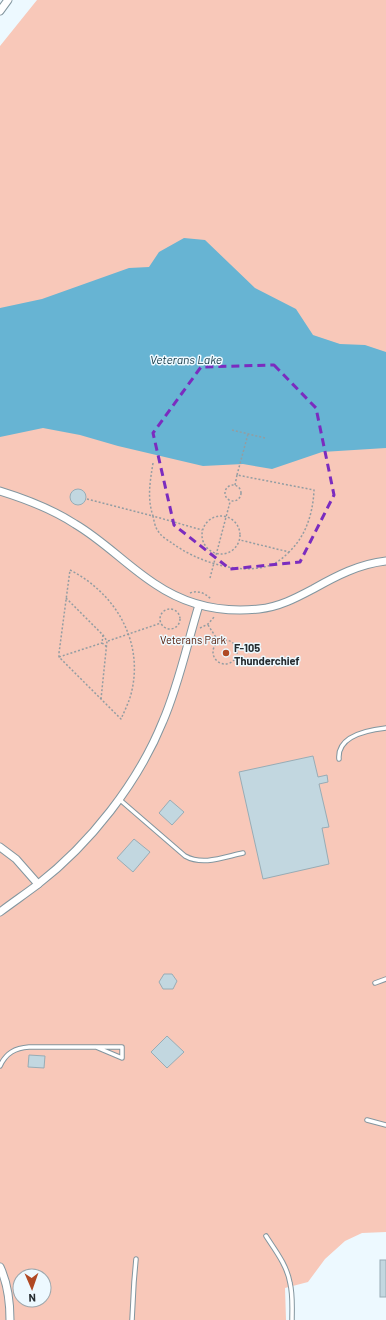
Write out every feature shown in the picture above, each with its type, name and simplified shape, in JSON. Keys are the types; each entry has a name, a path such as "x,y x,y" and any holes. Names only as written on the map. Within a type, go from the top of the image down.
{"street":[{"path":"0,11 8,0"},
{"path":"0,491 40,505 75,524 106,546 154,584 170,594 199,605 242,610 272,607 286,603 358,567 386,560"},
{"path":"0,912 38,884 74,852 119,799 146,755 164,721 199,605"},
{"path":"0,847 16,859 38,884"},
{"path":"0,1267 5,1280 8,1295 10,1320"}],"lane":[{"path":"339,758 339,749 348,739 369,731 386,728"},
{"path":"119,799 190,859 200,861 243,853"},
{"path":"375,983 386,979"},
{"path":"0,1066 8,1054 20,1047 96,1047 122,1047 122,1058 96,1047"},
{"path":"367,1120 386,1125"},
{"path":"266,1236 278,1254 290,1281 292,1291 292,1320"},
{"path":"132,1320 136,1259"}],"path":[{"path":"232,430 265,438"},
{"path":"235,485 248,434"},
{"path":"153,463 149,493 150,508 157,529 167,540 194,557 214,564 240,568 267,566 278,561 289,552 298,541 308,523 313,506 314,490 237,475"},
{"path":"230,502 236,501 240,497 241,491 235,485"},
{"path":"230,502 226,499 224,491 227,487 235,485"},
{"path":"87,499 202,530"},
{"path":"210,578 230,502"},
{"path":"227,516 236,522 240,528 240,540 238,546 233,550 227,553 216,553 209,550 205,545 202,530 208,521 214,517 227,516"},
{"path":"240,540 289,552"},
{"path":"70,570 85,578 105,595 116,610 128,634 134,659 134,677 130,696 121,719 100,700 59,657 70,570"},
{"path":"66,598 103,635 107,641 102,696 100,700"},
{"path":"172,609 178,612 180,619 178,626 172,628 165,627 161,623 161,615 162,612 172,609"},
{"path":"196,628 208,624 215,614"},
{"path":"107,641 161,623"},
{"path":"208,624 219,642"},
{"path":"102,642 103,635"},
{"path":"227,640 234,643 238,651 238,655 230,664 222,664 216,660 214,656 214,648 219,642 227,640"},
{"path":"59,657 102,642"},
{"path":"102,642 107,647"}],"highlighted area":[{"path":"274,365 316,408 334,495 300,562 230,569 174,525 153,433 201,367"}],"green space":[{"name":"Veterans Park","path":"37,0 386,0 386,1232 362,1233 345,1241 325,1259 308,1282 285,1288 286,1320 0,1320 0,46"}],"water":[{"name":"Veterans Lake","path":"184,238 205,240 255,288 296,309 313,335 340,344 365,345 386,352 386,448 322,452 272,469 243,464 203,466 118,446 80,435 43,428 0,437 0,308 42,299 129,268 149,267 159,252"}],"building":[{"path":"78,489 84,491 86,497 84,503 78,505 72,503 70,497 72,491"},
{"path":"313,756 318,777 327,775 328,782 319,784 329,827 322,828 329,864 263,879 239,772"},
{"path":"170,800 184,812 172,825 159,813"},
{"path":"134,839 150,852 133,872 117,858"},
{"path":"164,974 172,974 177,981 173,989 163,989 159,982"},
{"path":"167,1036 184,1052 167,1068 151,1052"},
{"path":"29,1055 45,1056 44,1068 28,1067"},
{"path":"380,1260 386,1260 386,1297 380,1297"}],"place":[{"name":"F-105 Thunderchief","path":"226,653"}]}
